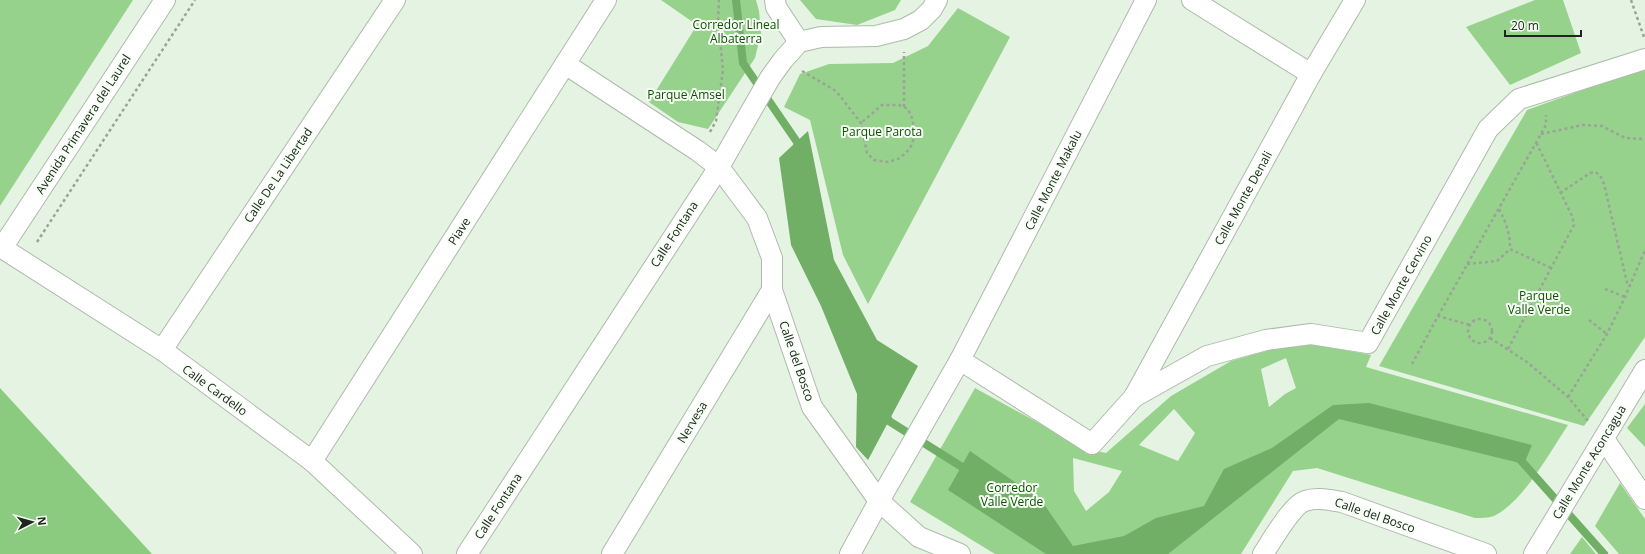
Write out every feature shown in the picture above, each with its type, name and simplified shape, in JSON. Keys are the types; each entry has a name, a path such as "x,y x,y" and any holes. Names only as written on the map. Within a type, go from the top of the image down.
{"street":[{"name":"Avenida Primavera del Laurel","path":"2,248 165,0"},
{"name":"Calle De La Libertad","path":"162,350 395,0"},
{"path":"588,0 592,22"},
{"name":"Piave","path":"312,461 606,0"},
{"path":"775,0 776,7 799,42 822,37 876,36 904,29 921,20 937,0"},
{"name":"Calle Monte Makalu","path":"850,554 960,360 1146,0"},
{"path":"1192,0 1311,74"},
{"name":"Calle Monte Denali","path":"1134,397 1311,74 1355,0"},
{"name":"Calle Fontana","path":"466,554 718,167 770,78 799,42"},
{"name":"Calle Monte Cervino","path":"960,360 1092,444 1134,397 1207,356 1266,340 1311,334 1368,343 1488,129 1519,99 1645,59"},
{"name":"Calle del Bosco","path":"565,64 698,151 718,167 757,218 772,258 772,290 812,407 879,501 919,537 960,554"},
{"name":"Calle Cardello","path":"2,248 162,350 312,461 412,554"},
{"name":"Nervesa","path":"612,554 772,290"},
{"name":"Calle Monte Aconcagua","path":"1539,546 1645,370"},
{"path":"1600,447 1645,499"},
{"name":"Calle del Bosco","path":"1263,554 1289,515 1303,501 1322,498 1342,502 1486,554"}],"path":[{"path":"24,262 195,0"},
{"path":"698,151 716,121 723,70 718,21 718,0"},
{"path":"1631,0 1645,42"},
{"path":"904,29 904,107"},
{"path":"783,60 836,91 861,123 867,153 874,160 888,162 898,159 906,153 912,145 915,131 908,109 904,107 899,105 882,105 861,123"},
{"path":"1412,364 1546,125 1546,112 1542,92"},
{"path":"1540,134 1583,125 1602,126 1625,138 1645,139"},
{"path":"1508,349 1574,225 1572,216 1536,142"},
{"path":"1560,193 1590,173 1595,172 1600,174 1604,184 1628,287"},
{"path":"1467,264 1497,261 1510,249 1510,236 1499,208"},
{"path":"1510,249 1551,268"},
{"path":"1568,397 1607,334 1645,250"},
{"path":"1605,289 1625,297"},
{"path":"1438,316 1470,325"},
{"path":"1479,319 1488,323 1492,332 1490,338 1481,343 1472,340 1468,335 1470,325 1473,321 1479,319"},
{"path":"1588,320 1607,334"},
{"path":"1490,338 1527,362 1568,397 1600,447"}],"green space":[{"path":"0,0 133,0 0,206"},
{"path":"661,0 756,0 759,11 761,33 755,58 708,129 678,122 649,102 697,25"},
{"path":"800,0 901,0 895,10 857,25 816,19"},
{"path":"1535,0 1563,0 1581,53 1510,85 1466,27"},
{"name":"Parque Parota","path":"958,8 1010,37 868,304 843,255 810,120 784,107 800,74 829,64 893,63 928,46"},
{"name":"Parque Valle Verde","path":"1645,70 1645,337 1584,426 1379,366 1527,110 1613,79"},
{"name":"Corredor Valle Verde","path":"1315,344 1371,355 1366,367 1568,425 1535,475 1515,500 1505,509 1494,516 1489,517 1475,518 1317,468 1293,471 1241,554 995,554 910,502 975,388 1086,449 1106,453 1171,396 1231,361 1280,347","holes":["1286,358 1296,388 1285,394 1269,407 1261,369","1174,409 1195,433 1178,461 1139,445","1073,458 1122,471 1109,492 1086,511 1074,491"]},
{"path":"1645,404 1645,447 1627,428"},
{"path":"1620,483 1645,519 1645,554 1619,554 1595,526"},
{"path":"1582,537 1596,554 1570,554"}],"shaded area":[{"path":"808,131 834,260 877,340 918,366 868,460 856,447 857,394 821,306 791,245 779,158"},
{"path":"0,388 152,554 0,554"},
{"path":"1369,403 1532,445 1524,464 1339,419 1168,554 1046,554 948,490 970,451 1041,500 1073,546 1124,536 1156,518 1204,506 1224,469 1272,448 1333,405"}],"waterway":[{"path":"736,0 743,63 797,142 799,152"},
{"path":"885,411 889,421 970,472"},
{"path":"1517,456 1604,554"}],"park label":[{"name":"Corredor Lineal Albaterra","path":"736,31"},
{"name":"Parque Amsel","path":"686,94"}]}
